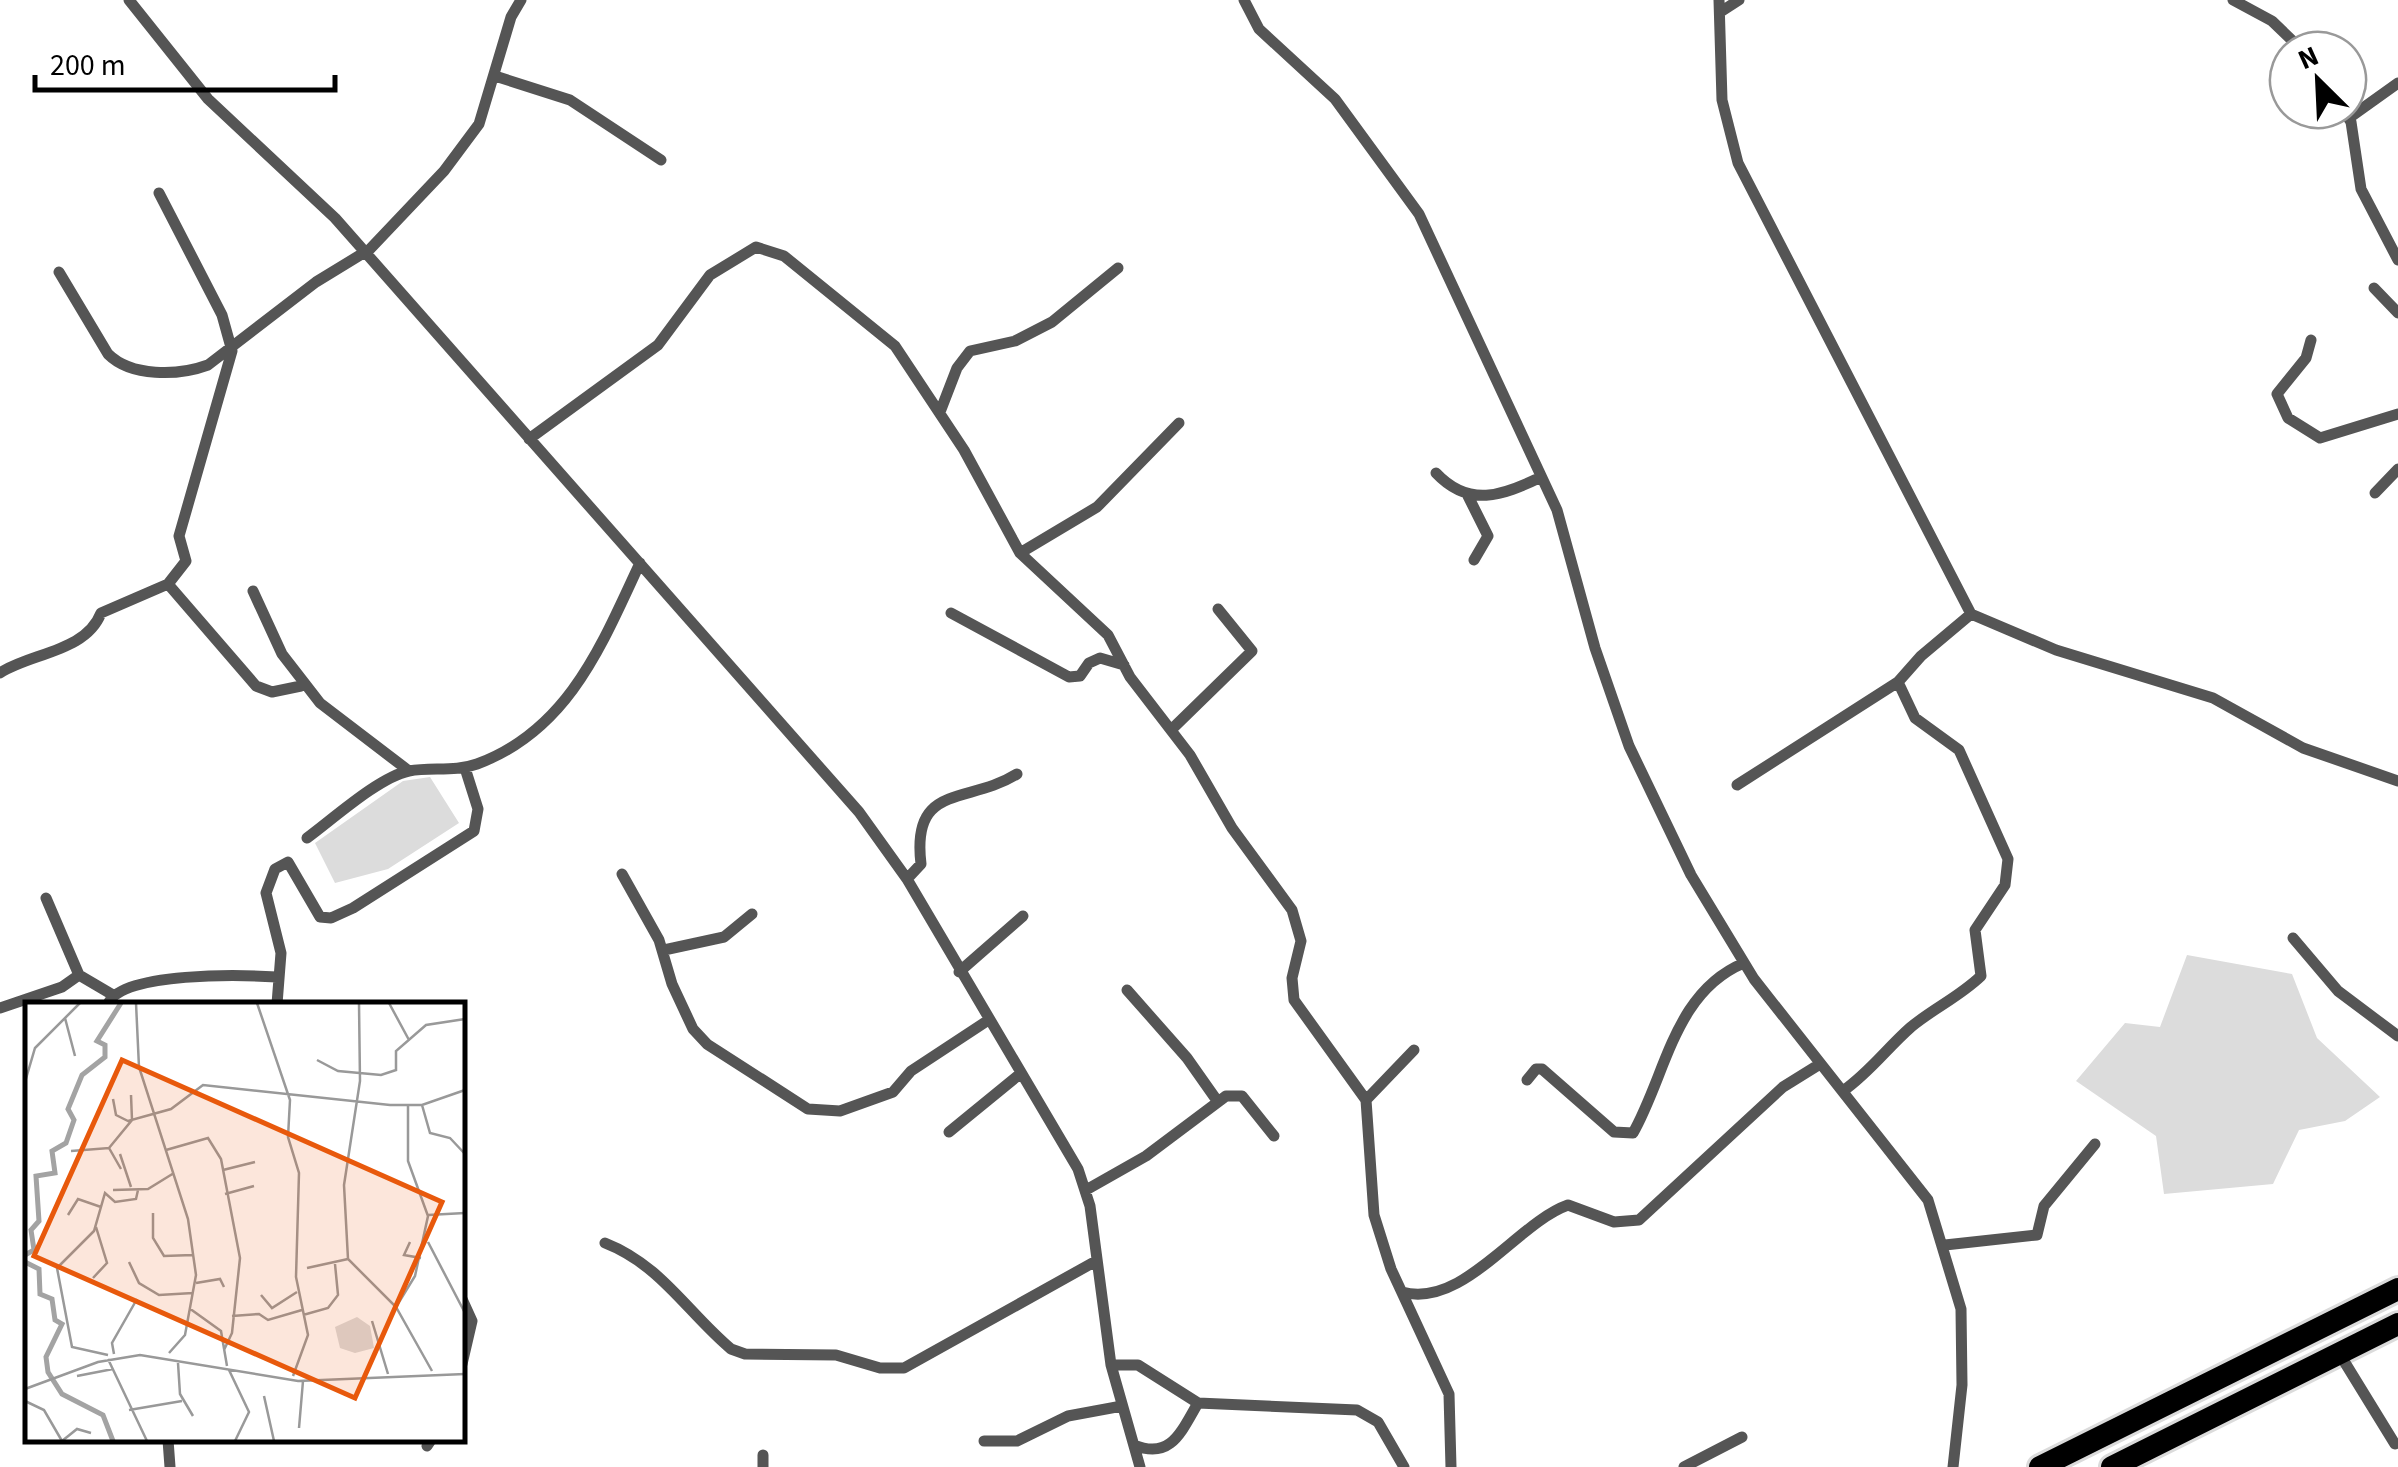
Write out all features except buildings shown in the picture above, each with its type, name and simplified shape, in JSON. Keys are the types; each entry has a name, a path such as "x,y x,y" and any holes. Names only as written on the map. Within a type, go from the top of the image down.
{"highway":[{"path":"2040,1467 2398,1289"},
{"path":"2112,1467 2398,1324"}],"street":[{"path":"129,0 208,99 301,182 640,563 859,812 906,879 987,1022 1063,1142 1086,1190 1110,1365 1140,1467"},
{"path":"59,272 108,354 119,364 135,370 191,371 232,350 316,282 364,254 464,146 480,124 508,28 522,0"},
{"path":"1244,0 1259,29 1335,99 1406,192 1436,244 1564,529 1595,648 1629,746 1692,875 1744,963 1928,1200 1945,1245 1960,1309 1962,1385 1953,1467"},
{"path":"1740,0 1720,6 1722,100 1738,163 1970,614 2071,655 2212,698 2303,748 2398,780"},
{"path":"2234,0 2281,30"},
{"path":"496,76 570,100 661,160"},
{"path":"2368,101 2398,83"},
{"path":"2349,130 2361,189 2398,260"},
{"path":"0,673 14,664 37,661 96,627 101,613 168,584 186,560 179,536 232,350 222,314 158,194"},
{"path":"529,438 658,346 710,275 756,247 784,256 830,298 887,338 940,412 1020,552 1100,626 1232,828 1292,910 1301,941 1292,978 1294,1000 1366,1100 1374,1214 1402,1292 1449,1394 1451,1467"},
{"path":"940,412 957,368 970,351 1015,341 1052,322 1118,268"},
{"path":"2374,288 2398,313"},
{"path":"2311,340 2306,358 2277,394 2292,422 2320,438 2398,414"},
{"path":"1020,552 1097,507 1179,424"},
{"path":"2375,493 2398,469"},
{"path":"1436,473 1468,496 1488,536 1474,560"},
{"path":"1468,496 1502,493 1541,477"},
{"path":"307,838 390,779 410,771 466,768 528,737 576,690 602,650 640,563"},
{"path":"168,584 256,686 272,692 300,686"},
{"path":"253,591 282,654 320,702 410,771"},
{"path":"1171,730 1252,651 1218,609"},
{"path":"951,613 1069,677 1080,676 1089,663 1100,658 1124,666"},
{"path":"1737,785 1898,682 1921,656 1970,614"},
{"path":"1843,1091 1878,1065 1911,1028 1955,1001 1981,976 1975,930 1999,896 2009,870 2004,848 1959,750 1915,718 1898,682"},
{"path":"277,1002 280,946 266,892 275,869 288,862 320,917 331,918 352,908 474,831 478,809 466,768"},
{"path":"906,879 921,864 919,826 930,808 965,792 990,790 1018,774"},
{"path":"622,874 664,950 680,1004 701,1038 808,1109 840,1111 889,1094 911,1072 987,1022"},
{"path":"46,898 80,975 110,1000 168,979 277,977"},
{"path":"664,950 724,937 752,914"},
{"path":"959,972 1024,916"},
{"path":"2294,938 2338,992 2398,1036"},
{"path":"1526,1080 1542,1069 1606,1127 1628,1135 1636,1128 1670,1046 1702,991 1725,971 1744,963"},
{"path":"0,1008 62,987 80,975"},
{"path":"1127,990 1188,1058 1218,1102"},
{"path":"1366,1100 1414,1050"},
{"path":"1402,1292 1429,1293 1482,1268 1552,1211 1568,1205 1614,1222 1638,1220 1783,1087 1820,1064"},
{"path":"949,1132 1020,1074"},
{"path":"1086,1190 1146,1156 1234,1094 1242,1096 1274,1136"},
{"path":"1945,1245 2037,1236 2044,1206 2095,1144"},
{"path":"605,1243 632,1254 655,1271 731,1350 812,1358 840,1355 888,1370 931,1356 1096,1262"},
{"path":"465,1306 472,1320 465,1351"},
{"path":"2339,1353 2396,1444"},
{"path":"1110,1365 1138,1365 1198,1403 1310,1411 1348,1407 1378,1422 1404,1467"},
{"path":"1134,1446 1155,1452 1172,1445 1198,1403"},
{"path":"984,1441 1017,1441 1068,1416 1122,1406"},
{"path":"1684,1467 1742,1438"},
{"path":"168,1442 170,1467"}],"shaded area":[{"path":"430,777 459,823 388,869 335,883 315,843 403,781"},
{"path":"2187,955 2292,974 2317,1038 2380,1097 2345,1121 2299,1130 2273,1184 2164,1194 2156,1136 2076,1081 2125,1023 2160,1027"}]}
